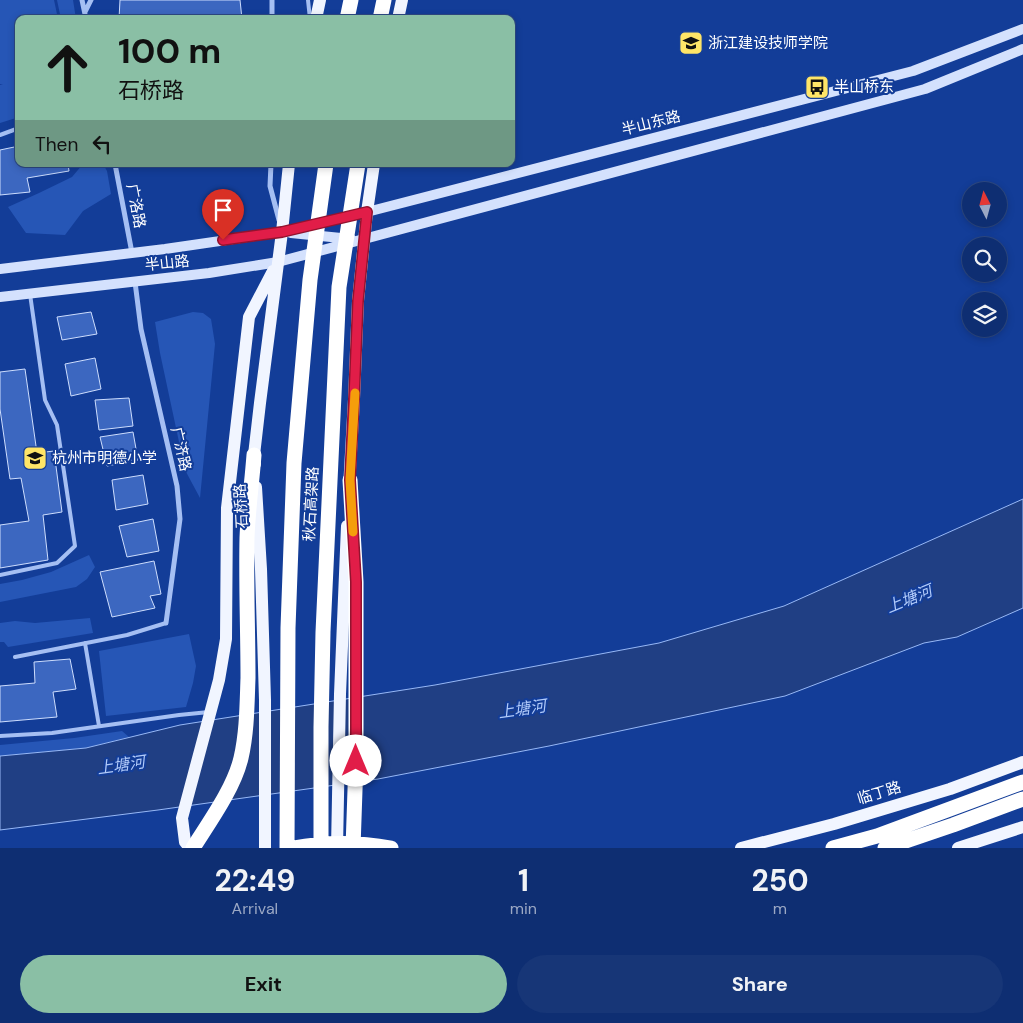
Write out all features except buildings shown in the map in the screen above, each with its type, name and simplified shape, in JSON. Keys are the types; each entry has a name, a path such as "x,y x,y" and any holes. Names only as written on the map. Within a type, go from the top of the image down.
{"highway":[{"path":"348,15 351,0"},
{"path":"381,15 384,0"},
{"name":"秋石高架路","path":"287,848 288,628 294,463 310,280 326,167"},
{"name":"秋石高架路","path":"321,848 323,632 339,287 358,167"},
{"path":"192,848 216,813 230,786 241,759 246,730 248,697 247,537 254,455"},
{"path":"350,480 356,582 356,761 353,848"},
{"path":"833,848 877,836 1023,782"},
{"path":"885,848 953,825 1023,798"},
{"path":"293,848 332,844 358,844 391,848"}],"main road":[{"path":"317,15 320,0"},
{"path":"399,15 402,0"},
{"name":"半山东路","path":"282,232 367,212 913,71 1023,29"},
{"path":"282,232 365,240 925,89 1023,49"},
{"name":"石桥路","path":"265,848 265,700 254,455 289,167"},
{"path":"337,848 345,561 358,301 374,167"},
{"name":"半山路","path":"0,269 282,232"},
{"name":"半山路","path":"0,297 209,274 278,262 365,240"},
{"path":"192,848 185,842 182,818 220,680 226,639 227,508 249,317 278,262"},
{"name":"临丁路","path":"741,848 834,824 941,792 1023,762"},
{"path":"958,848 1023,827"}],"street":[{"path":"82,0 85,15"},
{"path":"85,15 91,0"},
{"path":"272,0 272,15"},
{"name":"广洛路","path":"115,167 132,253"},
{"path":"271,167 270,186 282,232"},
{"name":"广济路","path":"135,282 142,329 177,486 180,519 166,623"}],"lane":[{"path":"308,0 310,15"},
{"path":"0,135 15,129"},
{"path":"0,575 57,563 75,546 57,425 45,400 30,294"},
{"path":"15,657 127,634 166,623"},
{"path":"85,643 99,726"},
{"path":"0,736 52,733 210,712"}],"shaded area":[{"path":"0,0 54,0 57,15 15,15 15,118 0,123 0,85 3,85 0,84"},
{"path":"57,0 73,0 75,15 60,15"},
{"path":"80,167 105,167 111,194 83,211 65,235 26,233 8,207 72,177"},
{"path":"193,312 203,313 211,319 215,344 200,498 185,470 155,322"},
{"path":"89,555 95,567 87,579 76,587 0,602 0,584 51,572"},
{"path":"90,618 93,633 8,647 4,642 0,642 0,623 15,621 35,623"},
{"path":"189,634 196,666 186,707 106,716 99,651"},
{"path":"122,731 129,737 86,748 0,756 0,745"}],"water":[{"name":"上塘河","path":"1023,499 1023,608 957,637 924,643 785,696 549,746 378,779 0,830 0,756 86,748 180,725 435,685 659,643 784,606"}],"slow traffic":[{"path":"353,532 350,480 355,393"}],"place":[{"name":"浙江建设技师学院","path":"691,43"},
{"name":"半山桥东","path":"817,87"},
{"name":"杭州市明德小学","path":"35,458"}],"route":[{"path":"223,240 282,232 367,212 358,301 350,480 356,582 356,761"}]}
